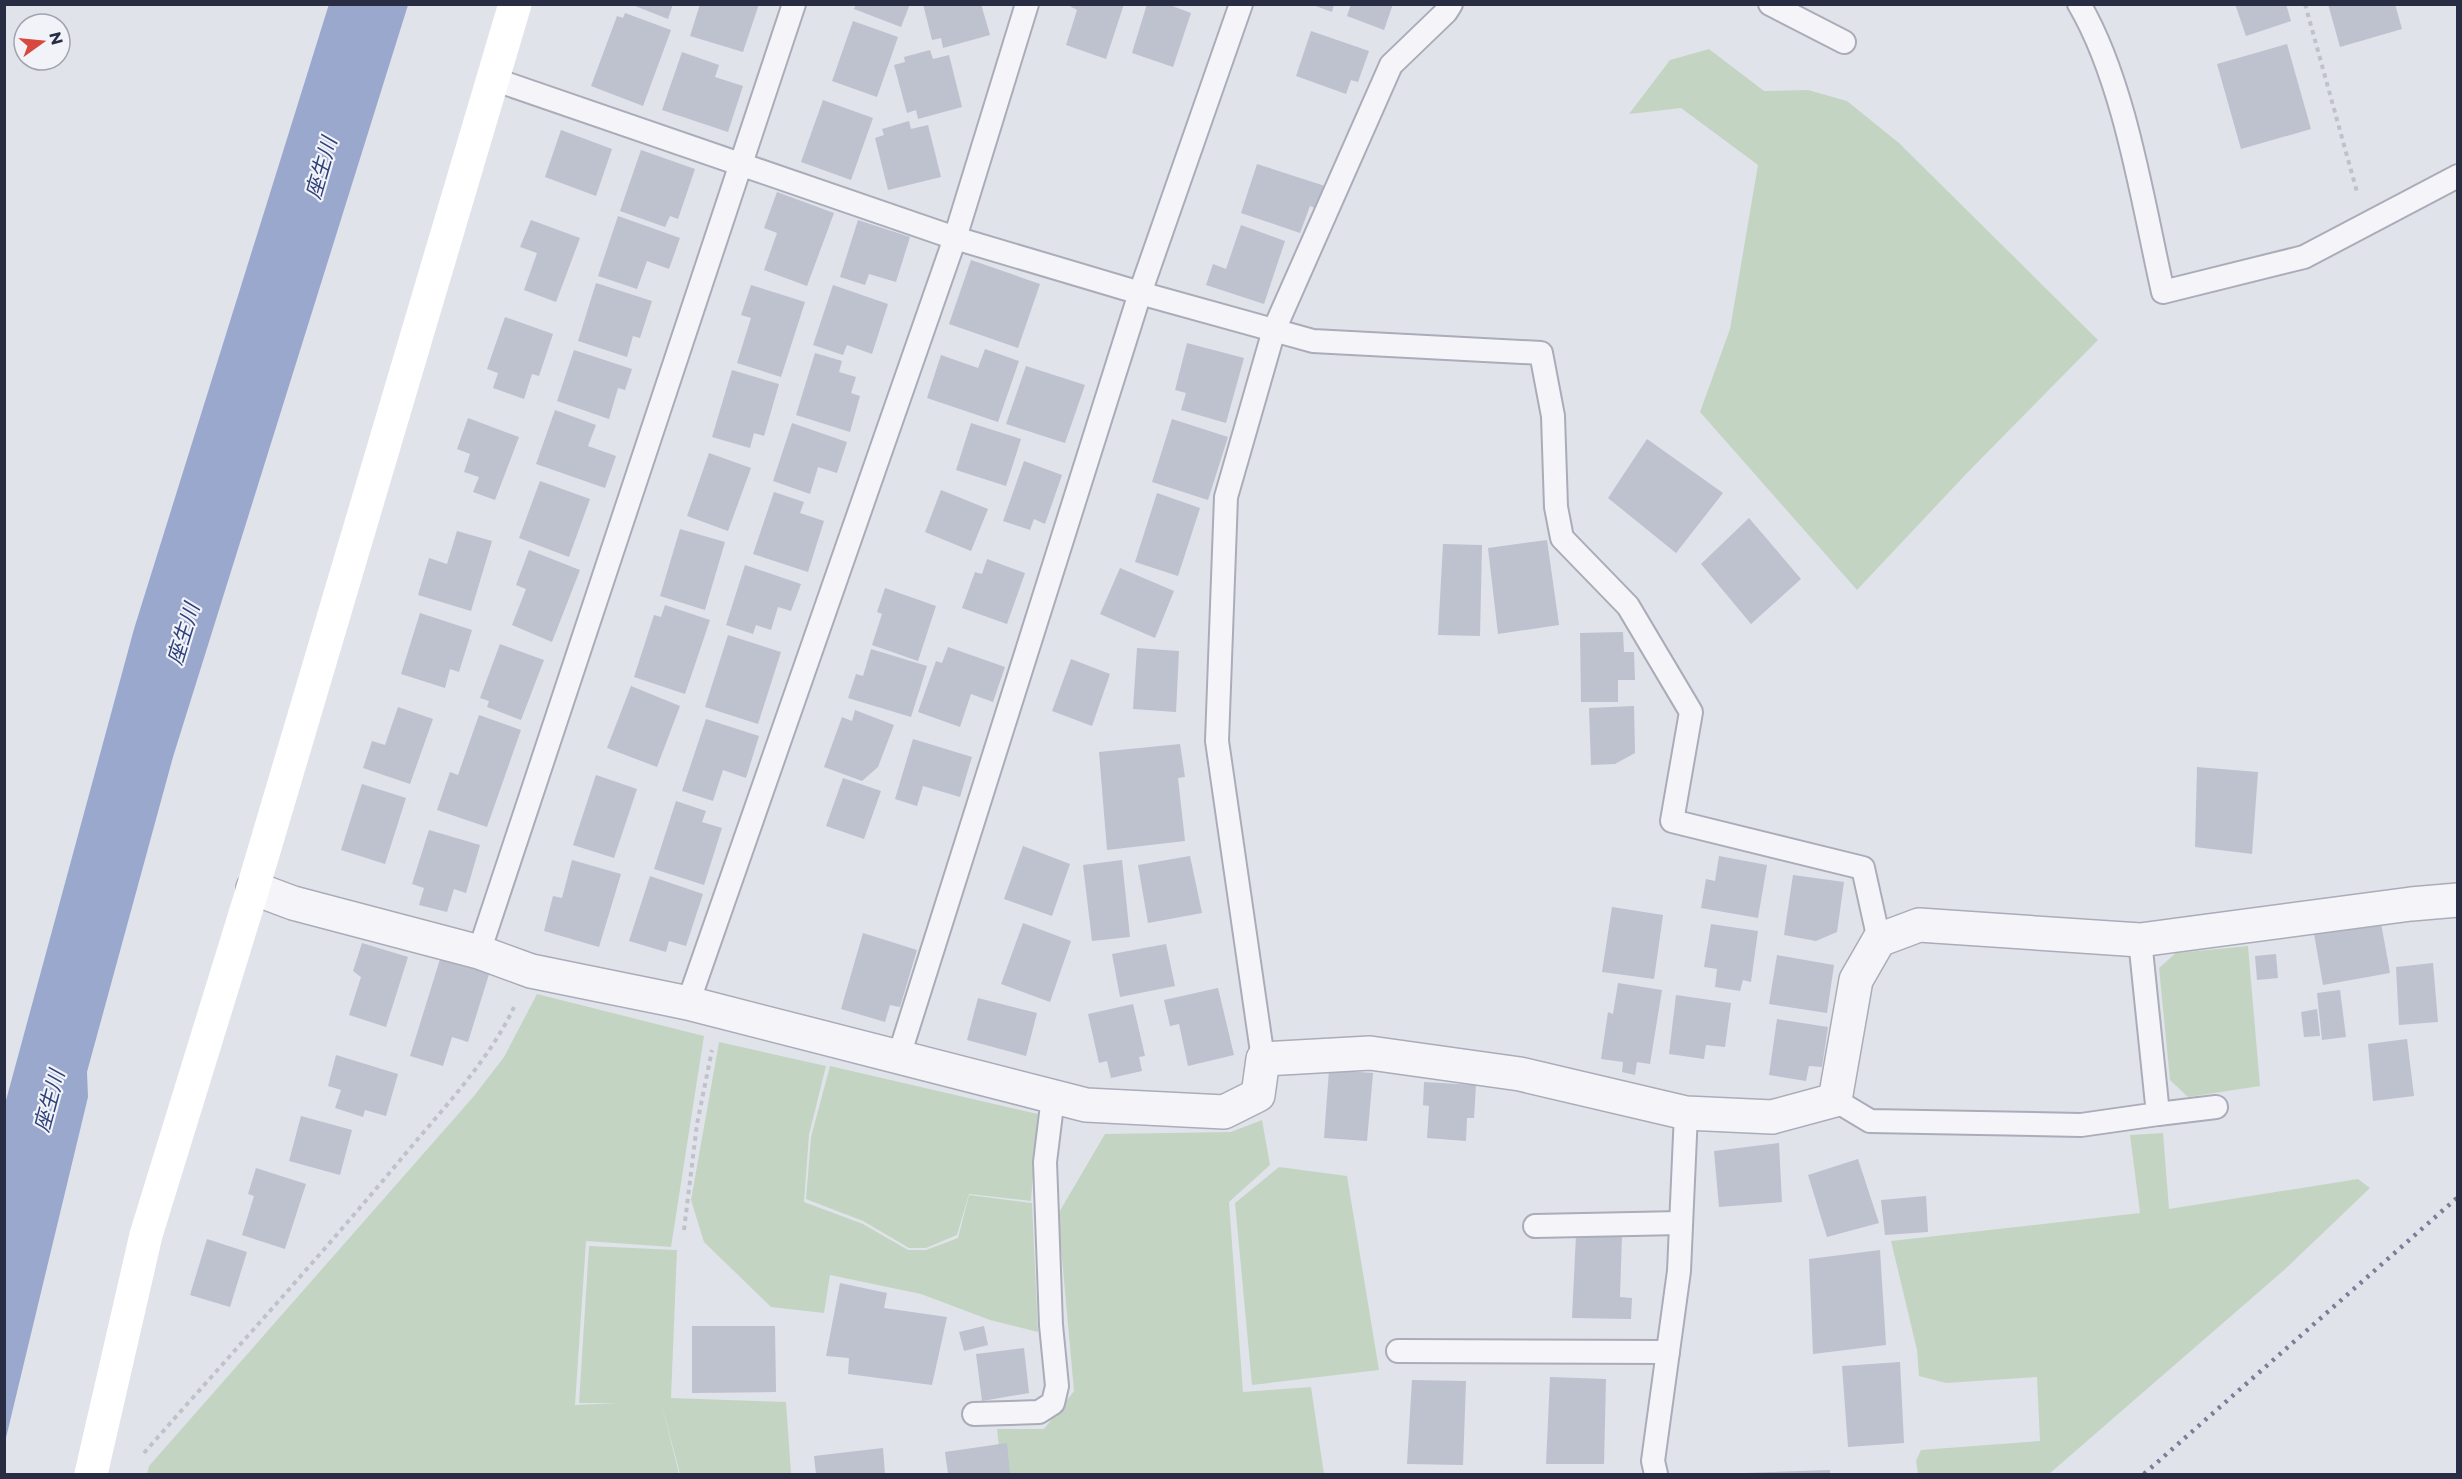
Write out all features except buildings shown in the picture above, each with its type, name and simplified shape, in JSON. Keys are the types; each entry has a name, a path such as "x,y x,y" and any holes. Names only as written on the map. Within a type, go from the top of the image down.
{"street":[{"path":"91,1474 146,1235 253,888 515,4"},
{"path":"253,888 293,903 479,952 531,971 688,1003 898,1059 1086,1105 1224,1112 1258,1095 1263,1059 1370,1053 1520,1074 1686,1113 1772,1117 1835,1101 1856,980 1879,940 1918,925 2140,940 2457,900"}],"lane":[{"path":"479,952 794,4"},
{"path":"688,1003 955,238 1027,4"},
{"path":"898,1059 1140,293 1241,4"},
{"path":"1263,1059 1216,741 1226,497 1274,330 1391,64 1446,12 1451,4"},
{"path":"1770,4 1844,42"},
{"path":"2079,4 2094,29 2124,122 2163,292 2304,257 2367,226 2457,176"},
{"path":"493,79 955,238 1313,341 1541,353 1553,416 1556,507 1562,538 1628,606 1691,712 1672,821 1863,868 1879,940"},
{"path":"2140,940 2158,1114"},
{"path":"974,1414 1039,1412 1053,1403 1057,1386 1051,1325 1045,1162 1053,1097"},
{"path":"1835,1101 1870,1121 2081,1125 2216,1107"},
{"path":"1656,1474 1653,1461 1679,1271 1686,1113"},
{"path":"1535,1226 1681,1223"},
{"path":"1398,1351 1668,1353"}],"path":[{"path":"2306,4 2367,226"},
{"path":"144,1453 368,1199 444,1108 505,1027 531,971"},
{"path":"684,1230 697,1124 720,1011"}],"green space":[{"path":"1709,49 1764,91 1808,90 1847,101 1899,143 2098,340 1968,472 1857,590 1700,412 1730,329 1758,165 1681,108 1629,114 1670,60"},
{"path":"2248,946 2260,1086 2188,1097 2170,1080 2159,968 2176,953"},
{"path":"537,994 704,1036 671,1247 586,1241 575,1405 618,1403 579,1403 589,1246 677,1250 671,1398 786,1402 791,1474 680,1474 661,1402 679,1474 147,1474 149,1466 474,1096 504,1057"},
{"path":"719,1042 826,1066 809,1135 804,1202 863,1224 908,1250 926,1250 958,1238 969,1195 1032,1203 1038,1332 990,1320 921,1294 830,1275 824,1313 771,1307 704,1242 691,1200"},
{"path":"830,1066 1038,1114 1031,1201 969,1194 957,1235 926,1248 909,1248 863,1221 806,1199 811,1137"},
{"path":"1262,1120 1270,1165 1229,1202 1243,1392 1311,1387 1324,1474 1002,1474 997,1429 1044,1429 1074,1391 1058,1214 1105,1134 1231,1132"},
{"path":"2163,1133 2169,1209 2358,1179 2370,1188 2283,1271 2049,1474 1918,1474 1916,1461 1921,1450 2040,1441 2037,1377 1946,1383 1919,1376 1917,1350 1891,1241 2140,1213 2130,1135"},
{"path":"1279,1167 1347,1176 1379,1370 1252,1385 1235,1203"}],"water":[{"name":"座生川","path":"329,4 408,5 173,757 87,1072 88,1097 5,1442 5,1104 134,629"}],"railway":[{"path":"2144,1474 2458,1197"}]}
